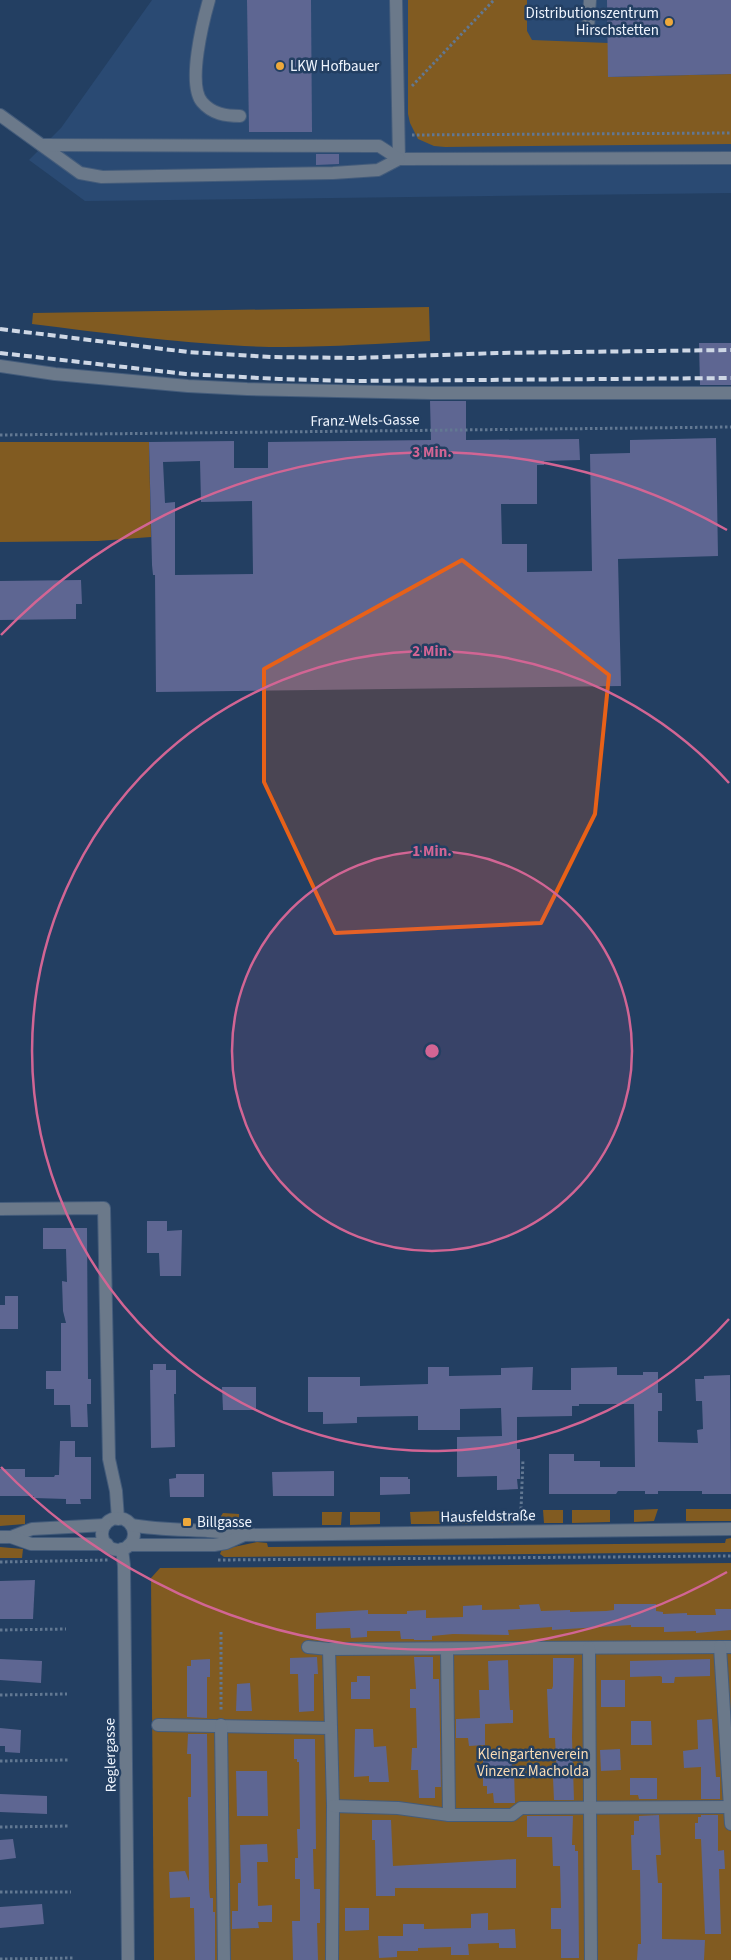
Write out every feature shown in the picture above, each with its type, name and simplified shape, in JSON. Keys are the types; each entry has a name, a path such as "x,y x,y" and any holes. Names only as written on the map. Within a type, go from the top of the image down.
{"street":[{"path":"209,0 202,26 195,75 201,101 213,111 225,116 240,116"},
{"path":"396,0 399,159"},
{"path":"588,28 590,0"},
{"path":"0,114 80,173 102,177 333,173 378,170 399,159 731,158"},
{"path":"42,146 379,146 389,143 398,134"},
{"path":"379,146 399,159"},
{"path":"0,366 55,374 256,390 431,393 731,394"},
{"path":"0,1209 104,1208 109,1459 116,1491 118,1519"},
{"path":"112,1520 125,1520 131,1525 134,1536 126,1547 114,1549 107,1544 103,1535 106,1526 112,1520"},
{"name":"Hausfeldstraße","path":"131,1525 154,1529 219,1530 244,1535 731,1529"},
{"path":"5,1537 32,1529 106,1526"},
{"name":"Hausfeldstraße","path":"126,1547 214,1545 226,1543 244,1535"},
{"path":"5,1537 31,1544 107,1544"},
{"name":"Reglergasse","path":"126,1547 124,1566 128,1960"},
{"path":"308,1647 330,1649 726,1647 731,1824"},
{"path":"589,1648 591,1960"},
{"path":"330,1649 333,1806 332,1960"},
{"path":"446,1649 449,1815"},
{"path":"158,1725 331,1728"},
{"path":"221,1725 224,1960"},
{"path":"333,1806 398,1808 449,1815 512,1815 521,1808 731,1807"}],"path":[{"path":"398,101 494,0"},
{"path":"398,134 731,132"},
{"name":"Franz-Wels-Gasse","path":"0,435 731,427"},
{"path":"521,1509 523,1459"},
{"path":"208,1560 731,1556"},
{"path":"0,1562 114,1560"},
{"path":"0,1630 66,1629"},
{"path":"221,1632 221,1725"},
{"path":"0,1695 67,1694"},
{"path":"0,1761 68,1760"},
{"path":"0,1827 70,1826"},
{"path":"0,1892 71,1892"},
{"path":"0,1959 72,1958"}],"highlighted area":[{"path":"462,560 609,675 595,814 541,923 335,933 264,782 264,669"}],"shaded area":[{"path":"152,0 731,0 731,193 85,201 29,160 61,128"}],"green space":[{"path":"408,0 527,0 527,31 532,40 608,43 609,77 731,74 731,144 445,147 434,146 418,139 408,114"},
{"path":"429,307 430,341 337,346 244,346 138,337 32,324 33,313"},
{"path":"0,442 149,442 151,537 98,541 0,542"},
{"path":"658,1509 654,1521 634,1522 634,1510"},
{"path":"686,1509 731,1509 731,1521 686,1521"},
{"path":"543,1510 563,1510 563,1523 544,1523"},
{"path":"572,1510 610,1510 610,1522 572,1523"},
{"path":"442,1511 442,1524 411,1524 410,1512"},
{"path":"498,1511 516,1511 516,1523 498,1523"},
{"path":"322,1512 342,1512 341,1525 322,1525"},
{"path":"350,1512 380,1512 380,1524 350,1525"},
{"path":"450,1512 472,1512 472,1524 450,1524"},
{"path":"223,1513 239,1514 239,1526 221,1526 221,1516"},
{"path":"0,1515 25,1515 25,1524 0,1526"},
{"path":"731,1538 731,1552 224,1557 220,1554 222,1549 257,1542 267,1543 268,1547 725,1543 726,1539"},
{"path":"0,1547 23,1549 22,1558 0,1558"},
{"name":"Kleingartenverein Vinzenz Macholda","path":"731,1563 731,1960 154,1960 151,1578 160,1568"}],"building":[{"name":"LKW Hofbauer","path":"247,0 311,0 312,132 249,132"},
{"name":"Distributionszentrum Hirschstetten","path":"607,0 731,0 731,74 608,77"},
{"path":"316,154 339,154 339,164 316,165"},
{"path":"699,343 731,343 731,385 700,385"},
{"path":"430,401 466,401 466,440 579,439 580,460 544,461 544,465 537,465 537,504 501,504 502,544 527,544 527,572 592,571 590,454 630,453 630,440 716,438 718,556 618,559 621,686 156,692 155,575 153,575 152,565 149,442 234,441 234,468 268,468 268,442 431,440","holes":["200,461 201,502 252,501 253,574 175,575 175,502 165,503 163,462"]},
{"path":"81,580 82,604 76,604 76,619 0,620 0,581"},
{"path":"147,1221 167,1221 167,1231 182,1230 181,1276 160,1276 159,1253 147,1253"},
{"path":"43,1228 87,1228 88,1379 91,1379 91,1404 87,1404 88,1427 71,1427 70,1405 54,1405 54,1389 46,1389 46,1371 61,1371 61,1323 66,1323 63,1311 62,1281 67,1282 66,1249 43,1249"},
{"path":"5,1296 18,1296 18,1329 0,1329 0,1305 5,1305"},
{"path":"153,1364 166,1364 166,1370 176,1370 176,1394 174,1394 175,1447 151,1448 150,1370 153,1370"},
{"path":"428,1367 449,1367 449,1376 501,1375 501,1368 533,1367 532,1390 571,1390 571,1368 617,1367 617,1375 643,1375 643,1372 658,1372 658,1393 662,1393 662,1411 658,1411 658,1442 698,1443 697,1430 703,1429 702,1401 696,1401 695,1379 704,1379 704,1376 730,1375 731,1494 702,1494 702,1491 658,1491 658,1494 645,1494 645,1491 618,1491 616,1494 549,1494 549,1454 574,1454 574,1461 600,1461 600,1467 635,1467 634,1404 579,1404 579,1406 572,1406 572,1416 517,1417 517,1449 520,1449 518,1489 497,1490 497,1476 457,1477 457,1437 502,1436 501,1408 460,1409 460,1430 418,1430 418,1416 357,1417 357,1423 323,1424 323,1412 308,1412 308,1377 360,1377 360,1386 428,1384"},
{"path":"222,1387 256,1387 256,1410 223,1410"},
{"path":"60,1441 75,1441 75,1457 91,1457 91,1499 80,1499 81,1504 66,1504 66,1499 34,1498 34,1496 0,1496 0,1469 25,1469 25,1477 54,1477 59,1475"},
{"path":"334,1471 334,1496 273,1496 272,1472"},
{"path":"176,1474 204,1474 204,1497 170,1497 169,1479 176,1478"},
{"path":"380,1477 408,1477 410,1479 410,1494 380,1495"},
{"path":"35,1580 33,1619 0,1619 0,1581"},
{"path":"539,1604 541,1611 570,1610 570,1612 614,1610 614,1604 656,1604 656,1611 663,1612 663,1614 716,1615 715,1609 731,1609 731,1630 696,1633 696,1631 664,1632 664,1627 631,1627 631,1625 552,1630 552,1627 508,1630 509,1635 453,1634 432,1636 432,1640 414,1640 401,1639 400,1631 367,1631 367,1637 351,1638 350,1628 316,1629 316,1613 368,1610 368,1614 407,1614 407,1611 426,1610 426,1618 463,1617 463,1606 482,1605 482,1610 520,1609 519,1605"},
{"path":"317,1657 318,1674 314,1674 314,1711 299,1712 298,1674 290,1674 290,1658"},
{"path":"414,1657 433,1657 433,1679 439,1679 441,1787 435,1787 435,1798 419,1798 418,1770 411,1770 412,1748 417,1748 416,1708 410,1708 410,1689 416,1689"},
{"path":"553,1658 574,1658 572,1737 574,1800 554,1800 553,1778 557,1778 555,1738 549,1738 547,1689 552,1689 553,1686"},
{"path":"0,1659 42,1661 41,1683 0,1680"},
{"path":"210,1659 210,1677 207,1677 207,1718 187,1717 187,1666 191,1666 191,1660"},
{"path":"710,1659 710,1676 675,1677 674,1683 662,1683 662,1677 660,1676 630,1677 630,1661"},
{"path":"508,1660 510,1710 513,1710 513,1723 485,1724 485,1745 469,1746 468,1738 456,1738 456,1719 480,1718 479,1690 489,1690 488,1661"},
{"path":"357,1676 370,1676 370,1699 351,1699 351,1682 357,1682"},
{"path":"601,1680 625,1680 625,1707 601,1707"},
{"path":"250,1683 252,1711 236,1711 237,1684"},
{"path":"712,1719 716,1777 720,1777 720,1799 701,1799 701,1767 684,1768 683,1751 698,1749 697,1720"},
{"path":"631,1721 651,1721 652,1745 631,1745"},
{"path":"0,1728 21,1730 20,1753 5,1752 5,1746 0,1746"},
{"path":"355,1729 373,1729 374,1747 386,1746 389,1782 369,1782 369,1776 354,1777"},
{"path":"188,1734 207,1734 209,1889 210,1898 213,1898 213,1912 215,1912 215,1960 195,1960 194,1908 190,1908 190,1897 170,1898 169,1872 185,1871 189,1881 188,1797 191,1797 191,1754 187,1754"},
{"path":"294,1739 315,1739 316,1849 313,1849 314,1889 320,1889 320,1923 317,1923 318,1960 293,1960 292,1921 300,1921 300,1879 295,1879 295,1858 298,1858 297,1829 300,1829 299,1762 297,1762 297,1759 294,1759"},
{"path":"620,1749 621,1770 601,1771 600,1750"},
{"path":"483,1751 508,1751 508,1757 512,1756 515,1803 494,1803 493,1793 487,1794 487,1786 483,1786"},
{"path":"236,1771 267,1771 268,1816 237,1816"},
{"path":"630,1778 657,1778 657,1799 639,1799 638,1795 630,1795"},
{"path":"0,1794 47,1796 47,1814 0,1812"},
{"path":"659,1815 661,1855 656,1855 658,1883 662,1883 662,1939 705,1940 704,1960 637,1960 638,1944 641,1944 640,1870 632,1870 631,1835 634,1835 634,1821 639,1821 639,1816"},
{"path":"701,1815 718,1815 718,1851 724,1850 725,1869 719,1869 721,1934 705,1934 701,1839 695,1839 695,1823 698,1823 698,1817 701,1817"},
{"path":"527,1816 573,1816 572,1845 575,1845 575,1851 578,1851 579,1958 561,1958 561,1929 551,1929 551,1908 561,1908 560,1866 553,1866 552,1837 527,1837"},
{"path":"372,1820 391,1820 393,1866 516,1859 516,1888 395,1888 395,1896 376,1896 375,1840 372,1840"},
{"path":"13,1839 16,1858 0,1860 0,1840"},
{"path":"267,1844 268,1862 257,1862 258,1906 272,1905 272,1922 258,1922 259,1928 232,1929 232,1911 238,1911 238,1883 241,1883 240,1845"},
{"path":"42,1904 44,1924 0,1928 0,1907"},
{"path":"345,1908 369,1908 369,1930 345,1931"},
{"path":"488,1913 488,1930 515,1929 516,1948 499,1948 499,1943 468,1944 469,1955 451,1955 451,1947 418,1948 418,1951 397,1951 397,1957 379,1958 378,1936 403,1936 403,1924 424,1924 424,1929 471,1928 471,1914"}],"railway":[{"path":"0,329 188,352 272,357 355,358 497,353 731,350"},
{"path":"0,353 186,374 279,379 353,381 731,378"}],"place":[{"name":"Distributionszentrum Hirschstetten","path":"669,22"},
{"name":"LKW Hofbauer","path":"280,66"},
{"name":"Billgasse","path":"187,1522"}]}
